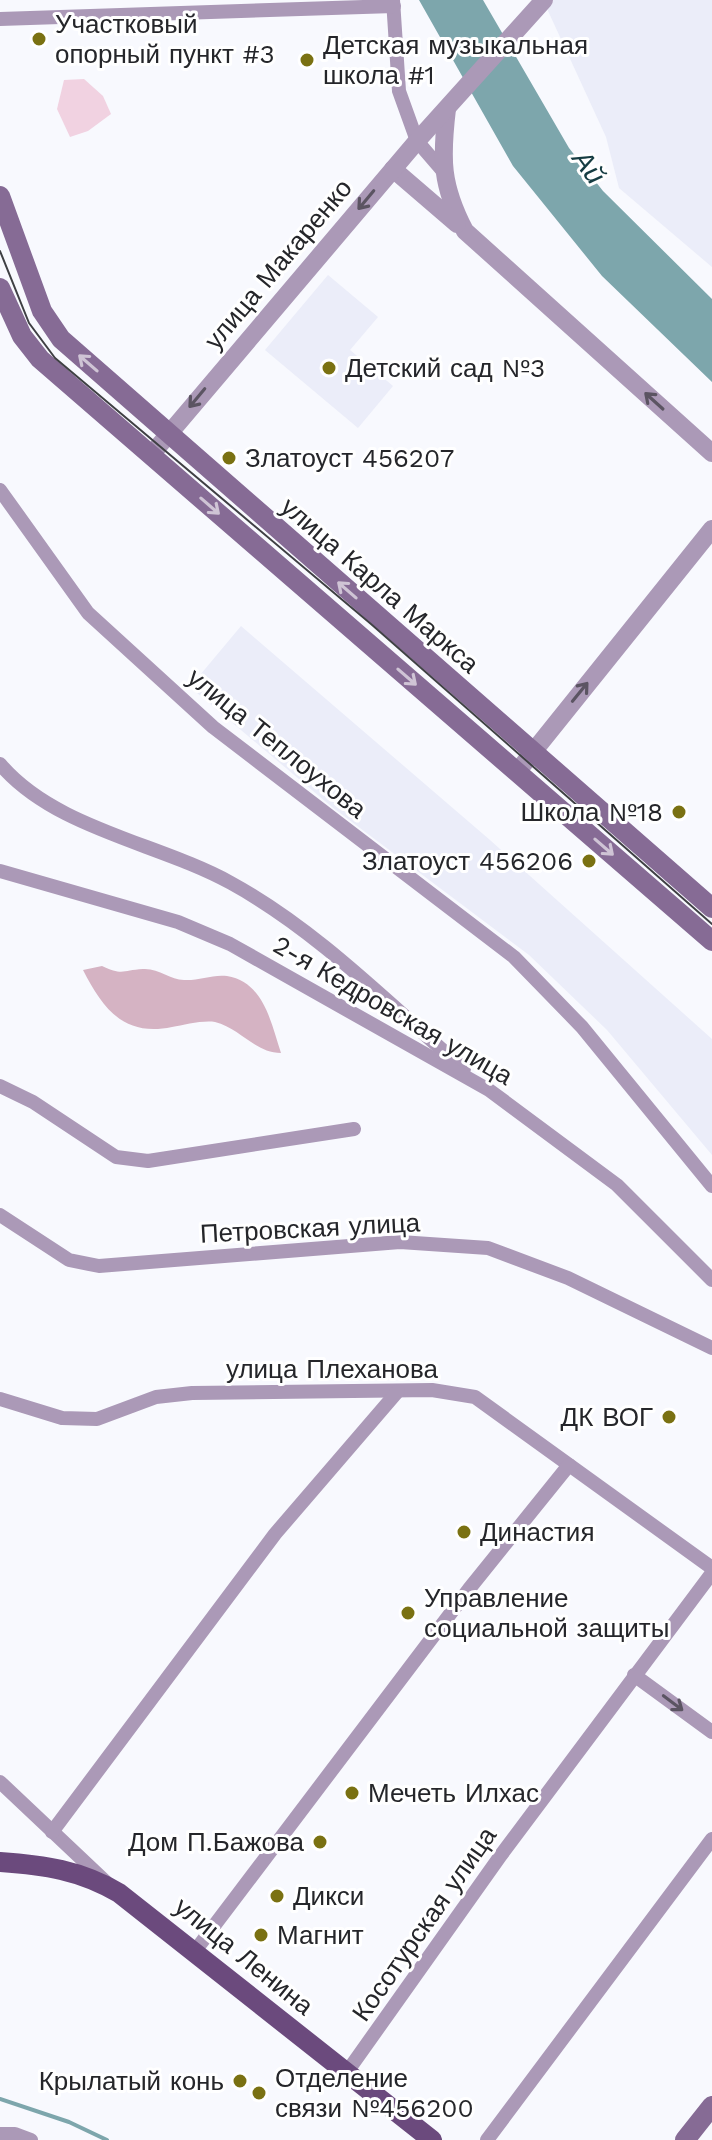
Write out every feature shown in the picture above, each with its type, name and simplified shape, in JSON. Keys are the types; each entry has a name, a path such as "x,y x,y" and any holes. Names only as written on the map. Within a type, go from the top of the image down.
{"main road":[{"name":"улица Карла Маркса","path":"0,196 42,311 61,339 531,753 712,908"},
{"name":"улица Карла Маркса","path":"0,288 15,324 40,359 712,941"},
{"name":"улица Ленина","path":"0,1862 67,1869 88,1875 119,1893 432,2140"},
{"path":"685,2140 712,2106"}],"street":[{"name":"улица Макаренко","path":"151,455 417,141 542,2"},
{"path":"0,19 393,3 399,91 417,141 442,170"},
{"path":"451,104 442,170 449,200 465,231"},
{"path":"393,169 712,453"},
{"name":"улица Теплоухова","path":"0,490 88,613 213,727 514,957 582,1027 712,1186"},
{"path":"517,772 712,529"},
{"path":"0,764 25,791 149,850 227,881 274,908 489,1090"},
{"name":"2-я Кедровская улица","path":"0,871 178,922 230,944 489,1090 617,1185 712,1280"},
{"path":"0,1086 33,1102 116,1157 148,1161 354,1129"},
{"name":"Петровская улица","path":"0,1215 69,1260 99,1266 400,1242 488,1248 568,1278 712,1348"},
{"name":"улица Плеханова","path":"0,1399 62,1418 97,1419 156,1397 192,1393 432,1390 475,1397 712,1571"},
{"path":"52,1832 275,1534 398,1391"},
{"path":"195,1951 469,1589 569,1465"},
{"name":"Косотурская улица","path":"347,2072 712,1571"},
{"path":"634,1675 712,1732"},
{"path":"0,1782 119,1893"},
{"path":"487,2140 712,1839"},
{"path":"0,2134 15,2134 31,2140"}],"shaded area":[{"path":"543,0 712,0 712,267 619,188 606,137"},
{"path":"84,79 103,96 111,114 88,131 70,137 57,109 64,80"},
{"name":"Детский сад №3","path":"328,275 378,317 350,350 393,386 358,428 265,350"},
{"path":"241,626 490,840 712,1039 712,1155 607,1030 529,955 332,807 190,687"},
{"path":"102,966 119,972 149,969 179,979 227,976 240,980 258,995 281,1053 263,1049 215,1022 155,1029 128,1024 107,1008 83,970"}],"water":[{"path":"419,0 483,0 569,148 603,191 712,299 712,382 602,276 513,166"}],"waterway":[{"path":"0,2099 69,2122 107,2140"}],"tram line":[{"path":"0,251 29,323 55,358 371,624 712,924"}],"place":[{"name":"Участковый опорный пункт #3","path":"39,39"},
{"name":"Детская музыкальная школа #1","path":"307,60"},
{"name":"Детский сад №3","path":"329,368"},
{"name":"Златоуст 456207","path":"229,458"},
{"name":"Школа №18","path":"679,812"},
{"name":"Златоуст 456206","path":"589,861"},
{"name":"ДК ВОГ","path":"669,1417"},
{"name":"Династия","path":"464,1532"},
{"name":"Управление социальной защиты","path":"408,1613"},
{"name":"Мечеть Илхас","path":"352,1793"},
{"name":"Дом П.Бажова","path":"320,1842"},
{"name":"Дикси","path":"277,1896"},
{"name":"Магнит","path":"261,1935"},
{"name":"Крылатый конь","path":"240,2081"},
{"name":"Отделение связи №456200","path":"259,2093"}],"water label":[{"name":"Ай","path":"589,167"}]}
